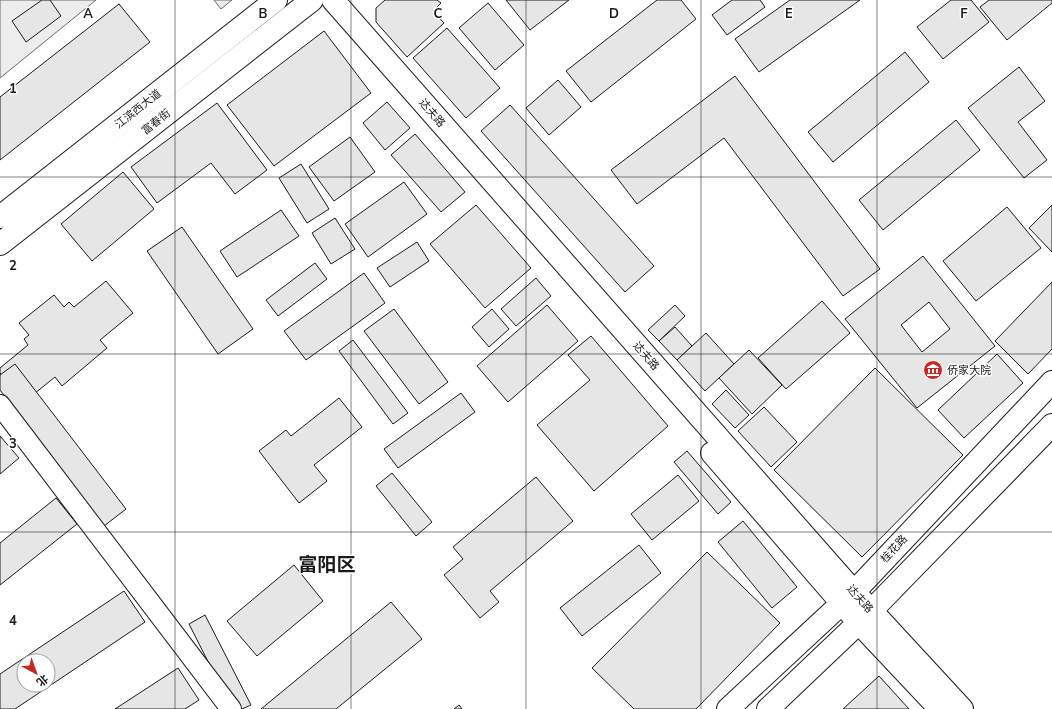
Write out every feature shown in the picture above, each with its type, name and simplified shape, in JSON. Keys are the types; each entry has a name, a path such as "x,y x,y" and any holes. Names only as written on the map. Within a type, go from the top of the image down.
{"street":[{"name":"江滨西大道","path":"0,217 276,0"},
{"name":"富春街","path":"0,244 312,0"},
{"name":"达夫路","path":"316,0 848,597"},
{"name":"达夫路","path":"333,0 848,597 940,709"},
{"name":"桂花路","path":"728,709 848,597 1052,382"},
{"path":"0,405 231,709"},
{"path":"768,709 865,617 1052,425"},
{"name":"达夫路","path":"865,617 962,709"}],"shaded area":[{"path":"0,0 96,0 0,78"},
{"path":"214,0 232,0 221,9"}],"building":[{"path":"42,0 50,0 61,16 26,42 12,21"},
{"path":"385,0 437,0 441,3 433,11 444,23 407,57 376,22 376,8"},
{"path":"506,0 569,0 530,30"},
{"path":"657,0 681,0 696,19 591,102 566,71"},
{"path":"732,0 760,0 765,7 727,35 712,15"},
{"path":"790,0 860,0 759,72 735,39"},
{"path":"951,0 971,0 989,22 943,59 917,27"},
{"path":"989,0 1052,0 1052,3 1007,40 980,7"},
{"path":"488,3 524,45 495,70 459,28"},
{"path":"119,4 150,42 0,160 0,97"},
{"path":"447,28 500,88 466,118 413,58"},
{"path":"324,31 371,93 274,166 227,105"},
{"path":"905,52 929,82 833,162 808,132"},
{"path":"1019,67 1045,101 1018,122 1047,160 1024,178 968,108"},
{"path":"735,76 880,269 843,296 724,138 637,204 611,170"},
{"path":"558,80 581,107 549,135 526,108"},
{"path":"387,102 410,128 385,150 363,123"},
{"path":"217,103 267,170 235,194 211,163 157,203 131,167"},
{"path":"510,105 654,266 625,292 481,131"},
{"path":"956,120 980,150 883,230 859,200"},
{"path":"415,134 465,192 441,212 391,155"},
{"path":"350,137 375,172 334,201 309,167"},
{"path":"301,164 329,209 307,223 279,178"},
{"path":"123,172 154,209 92,261 61,224"},
{"path":"404,182 427,214 368,257 345,224"},
{"path":"476,205 531,268 485,308 430,244"},
{"path":"1052,205 1052,252 1029,228"},
{"path":"1007,207 1041,248 976,301 943,261"},
{"path":"281,210 299,236 237,277 220,251"},
{"path":"335,218 355,249 331,264 312,233"},
{"path":"182,227 253,329 218,354 147,251"},
{"path":"417,242 429,261 390,287 377,268"},
{"path":"923,256 995,346 917,408 845,319","holes":["929,302 950,329 922,352 901,325"]},
{"path":"315,263 327,279 278,316 266,300"},
{"path":"364,273 385,303 306,360 284,331"},
{"path":"536,278 551,296 516,326 501,309"},
{"path":"106,281 133,313 100,340 107,348 62,386 55,377 24,402 0,373 0,368 28,345 24,339 29,335 19,323 54,295 64,307 69,302 74,307"},
{"path":"1052,282 1052,349 1028,374 995,341"},
{"path":"822,301 850,333 786,389 758,358"},
{"path":"547,305 578,341 508,402 477,366"},
{"path":"675,305 685,316 659,341 648,330"},
{"path":"394,309 448,382 419,404 364,331"},
{"path":"492,309 509,329 489,347 472,327"},
{"path":"675,327 692,346 677,360 659,341"},
{"path":"706,333 734,364 705,391 677,360"},
{"path":"591,336 668,426 594,491 537,425 590,380 568,355"},
{"path":"353,340 408,413 393,424 339,351"},
{"path":"749,350 782,385 752,414 719,378"},
{"path":"997,354 1023,383 964,438 938,410"},
{"path":"15,364 126,509 104,526 0,390 0,375"},
{"path":"875,368 963,455 862,557 774,470"},
{"path":"726,390 749,415 735,428 712,404"},
{"path":"461,393 475,412 398,468 384,449"},
{"path":"339,398 362,427 314,465 327,481 299,503 259,451 286,430 291,436"},
{"path":"764,407 797,442 771,467 738,431"},
{"path":"0,436 19,458 0,474"},
{"path":"687,451 731,502 718,514 674,462"},
{"path":"392,473 432,522 416,536 376,486"},
{"path":"678,475 699,501 652,540 631,514"},
{"path":"536,477 573,521 490,591 499,602 480,618 444,575 463,559 453,547"},
{"path":"56,498 77,524 0,585 0,543"},
{"path":"743,521 797,587 772,608 718,542"},
{"path":"639,545 661,573 582,636 560,608"},
{"path":"707,552 780,623 696,709 634,709 592,668"},
{"path":"294,565 323,601 257,656 227,621"},
{"path":"124,591 145,622 56,682 56,653 31,653"},
{"path":"391,602 422,639 336,709 261,709"},
{"path":"205,615 251,705 242,709 232,709 189,624"},
{"path":"16,663 16,693 39,693 15,709 0,709 0,674"},
{"path":"178,668 199,700 185,709 115,709"},
{"path":"879,676 909,709 843,709"},
{"path":"459,705 462,709 454,709"}],"place":[{"name":"侨家大院","path":"933,370"}],"district":[{"name":"富阳区","path":"327,565"}]}
